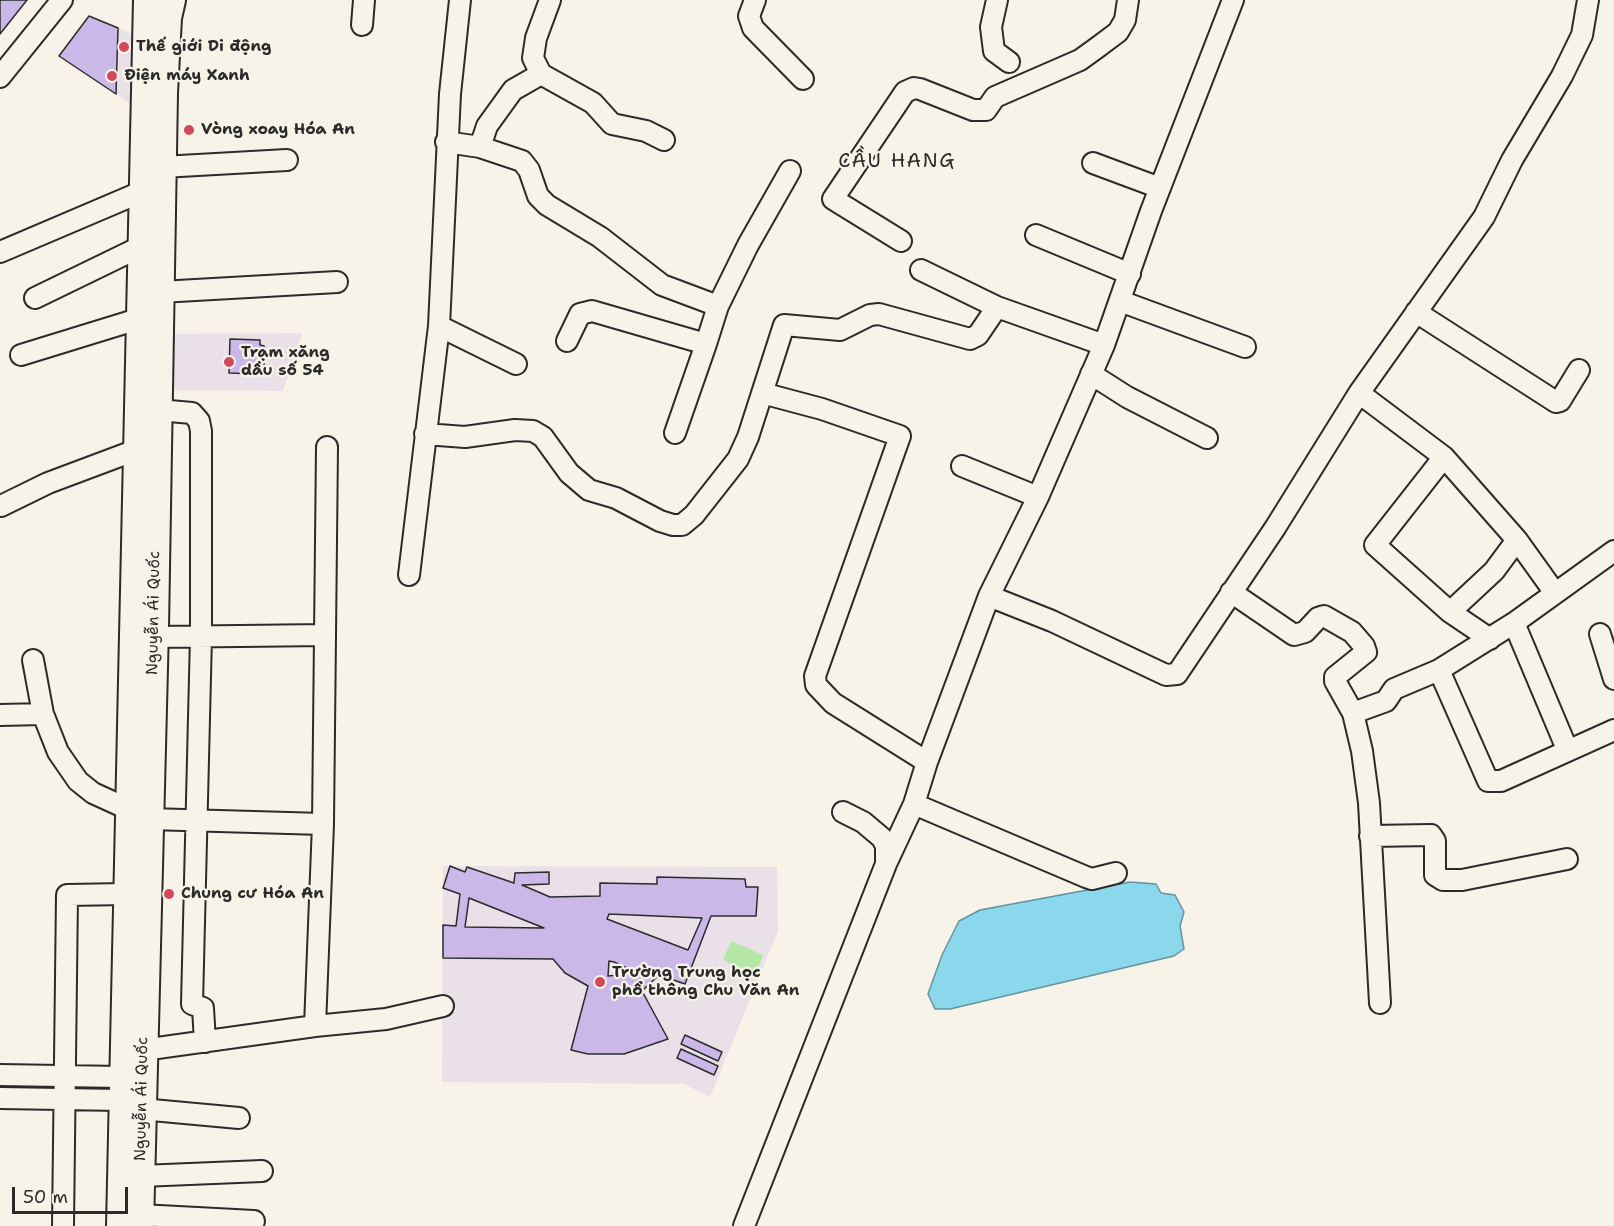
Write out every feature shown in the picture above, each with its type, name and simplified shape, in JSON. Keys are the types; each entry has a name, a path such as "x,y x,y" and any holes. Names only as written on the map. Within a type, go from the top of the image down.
{"main road":[{"name":"Nguyễn Ái Quốc","path":"133,1222 128,1095 126,894 139,814 154,637 158,410 138,319 147,0"},
{"name":"Nguyễn Ái Quốc","path":"133,1222 141,1176 128,1095 142,1050 136,450 160,292 168,18 172,0"}],"street":[{"path":"0,76 62,0"},
{"path":"362,25 364,0"},
{"path":"408,574 439,326 447,142 460,0"},
{"path":"550,0 536,38 533,57 541,74 593,104 612,124 646,131 664,140"},
{"path":"755,0 750,16 753,28 802,79"},
{"path":"997,0 991,27 994,51 1009,62"},
{"path":"901,241 833,199 905,92 914,88 920,89 973,110 986,110 995,97 1080,60 1118,32 1125,20 1128,0"},
{"path":"744,1226 886,864 915,804 927,762 989,596 1038,496 1104,345 1160,188 1233,0"},
{"path":"989,596 1171,676 1176,674 1275,528 1359,393 1484,217 1512,160 1562,76 1582,35 1588,0"},
{"path":"480,147 487,126 513,90 541,74"},
{"path":"447,142 480,147 522,161 529,170 538,196 547,205 600,237 662,285 718,306"},
{"path":"162,166 287,160"},
{"path":"1093,163 1160,188"},
{"path":"675,433 718,306 748,245 790,171"},
{"path":"0,252 141,192"},
{"path":"1035,235 1130,274"},
{"path":"35,298 140,247"},
{"path":"921,270 997,306 1104,345"},
{"path":"160,292 337,282"},
{"path":"1120,302 1245,347"},
{"path":"425,434 465,437 515,430 533,431 543,436 569,473 590,490 616,498 660,521 682,525 694,515 738,459 784,325 840,330 870,315 879,314 970,339 981,331 997,306"},
{"path":"567,341 580,315 592,311 706,344"},
{"path":"1416,312 1556,402 1560,401 1579,370"},
{"path":"21,356 138,319"},
{"path":"439,326 516,364"},
{"path":"1091,374 1127,397 1207,438"},
{"path":"762,393 822,409 900,436 815,676 820,693 833,703 927,762"},
{"path":"1359,393 1444,457 1518,540 1555,592"},
{"path":"158,410 192,413 201,425 201,636 192,1004 203,1008 204,1042"},
{"path":"315,1026 323,824 327,447"},
{"path":"2,506 48,483 136,450"},
{"path":"1444,457 1375,544 1450,612 1490,639"},
{"path":"962,466 1038,496"},
{"path":"1450,612 1494,571 1518,540"},
{"path":"1353,713 1386,701 1394,689 1439,670 1490,639 1614,551"},
{"path":"1231,592 1294,635 1305,632 1318,618 1324,616 1352,632 1364,646 1366,652 1335,677 1335,681 1353,713 1365,772 1380,1003"},
{"path":"1514,623 1567,749"},
{"path":"1600,634 1614,679"},
{"path":"154,637 326,635"},
{"path":"33,660 43,714 58,752 78,781 93,792 139,814 198,820 323,824"},
{"path":"1439,670 1488,781 1501,781 1614,729"},
{"path":"0,715 43,714"},
{"path":"915,804 1086,877 1092,879 1116,873"},
{"path":"843,812 863,822 882,838 886,846 886,864"},
{"path":"1370,836 1431,835 1435,841 1435,875 1443,880 1472,878 1567,859"},
{"path":"63,1226 67,895 126,894"},
{"path":"142,1050 315,1026 386,1019 443,1006"},
{"path":"0,1075 65,1076 128,1095 239,1118"},
{"path":"0,1098 65,1099 128,1095"},
{"path":"141,1176 262,1171"},
{"path":"133,1222 254,1221"}],"shaded area":[{"name":"Điện máy Xanh","path":"89,16 137,36 134,106 59,56"},
{"name":"Trạm xăng dầu số 54","path":"302,333 283,391 166,390 166,334"},
{"name":"Trường Trung học phổ thông Chu Văn An","path":"443,866 777,867 778,931 710,1097 684,1084 442,1082"}],"green space":[{"path":"731,941 763,955 755,975 723,960"}],"water":[{"path":"1130,882 1156,884 1161,893 1175,895 1184,912 1180,926 1184,949 1174,956 950,1009 935,1009 928,994 942,955 959,921 980,910"}],"building":[{"path":"0,0 27,0 0,34"},
{"name":"Điện máy Xanh","path":"89,16 118,28 116,94 59,56"},
{"path":"230,339 260,340 260,345 264,346 264,371 258,370 258,374 229,373"},
{"path":"450,866 465,872 467,867 514,883 515,873 549,872 549,884 522,885 550,897 600,896 600,883 657,884 657,877 745,879 746,887 758,887 756,916 711,916 685,984 659,975 642,991 668,1039 624,1054 588,1054 571,1050 588,986 565,973 553,959 443,958 443,925 456,926 460,894 443,888","holes":["469,898 544,928 465,927","609,914 702,918 688,950 607,919","609,961 629,969 618,975 608,976"]},
{"path":"685,1035 722,1052 718,1061 681,1044"},
{"path":"681,1049 718,1066 714,1075 677,1058"}],"place":[{"name":"Thế giới Di động","path":"124,47"},
{"name":"Điện máy Xanh","path":"112,76"},
{"name":"Vòng xoay Hóa An","path":"189,130"},
{"name":"Trạm xăng dầu số 54","path":"229,362"},
{"name":"Chung cư Hóa An","path":"169,894"},
{"name":"Trường Trung học phổ thông Chu Văn An","path":"600,982"}],"district":[{"name":"CẦU HANG","path":"897,162"}]}
